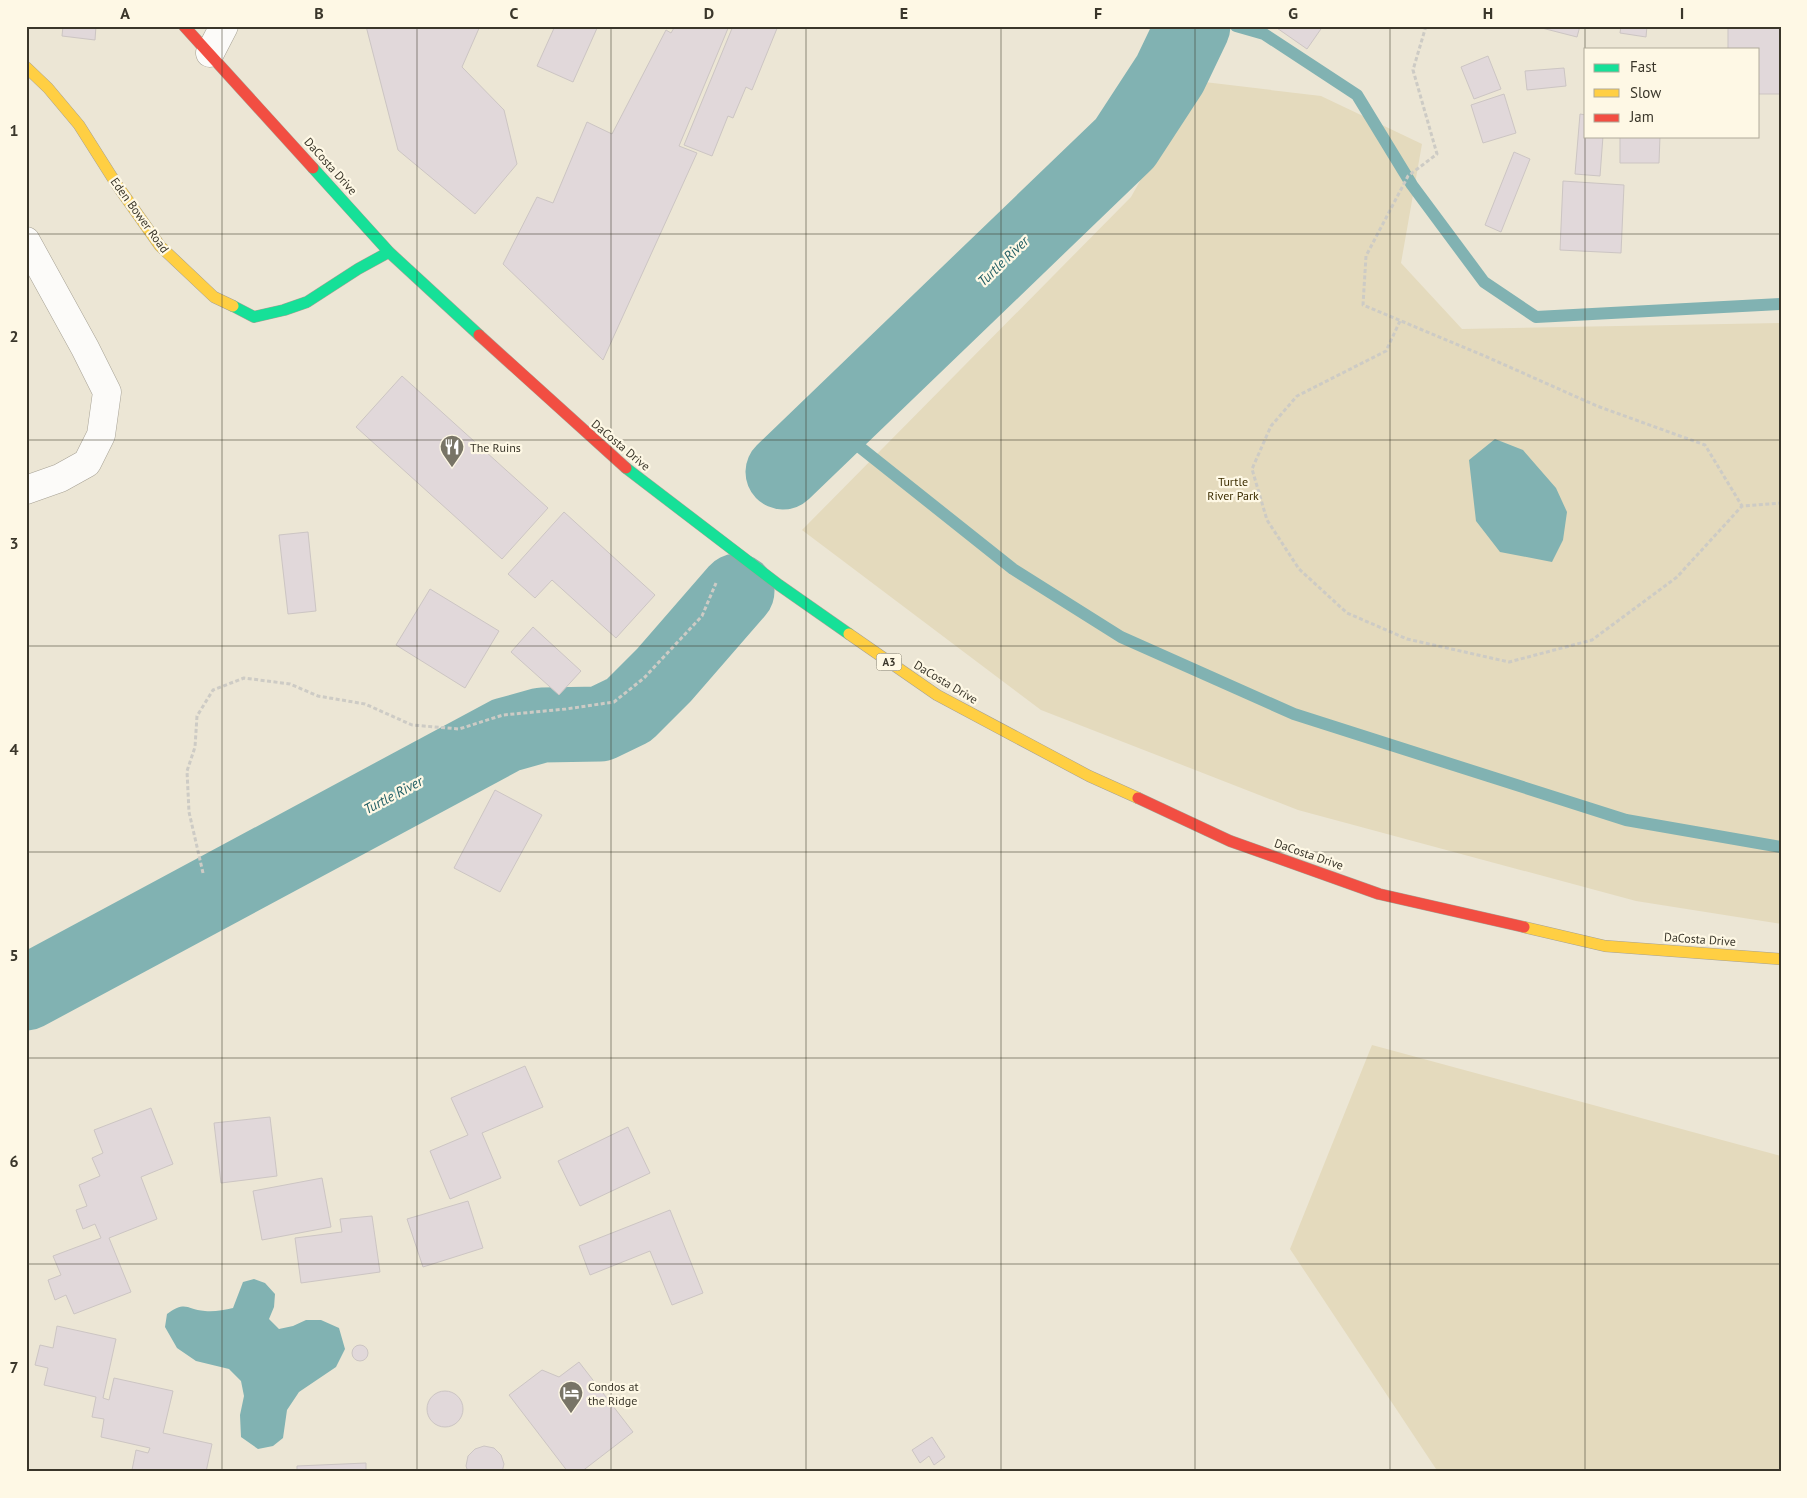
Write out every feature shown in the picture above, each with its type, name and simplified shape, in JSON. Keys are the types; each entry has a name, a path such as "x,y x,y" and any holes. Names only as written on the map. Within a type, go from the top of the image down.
{"main road":[{"name":"DaCosta Drive","path":"184,26 389,252 616,460 779,586 937,696 1089,776 1230,841 1379,894 1605,946 1781,959"},
{"name":"Eden Bower Road","path":"26,67 48,88 79,125 117,185 160,246 214,297 254,317 284,310 307,302 358,269 389,252"}],"street":[{"path":"210,53 224,26"},
{"path":"26,241 107,392 101,435 87,463 60,478 26,490"}],"path":[{"path":"1426,26 1413,70 1437,154 1408,176 1366,256 1363,305 1597,406 1705,445 1742,506"},
{"path":"1400,321 1386,351 1297,396 1271,426 1252,469 1267,520 1299,569 1346,613 1407,638 1509,662 1592,640 1677,577 1742,506 1781,503"},
{"path":"203,873 189,812 186,772 195,747 198,716 213,690 244,678 290,684 318,696 365,704 412,724 459,728 504,715 614,702 644,678 702,616 731,548"}],"green space":[{"name":"Turtle River Park","path":"1196,81 1321,96 1422,144 1401,263 1462,329 1781,323 1781,924 1636,901 1298,810 1041,710 802,530 1131,197"},
{"path":"1372,1045 1781,1156 1781,1472 1438,1472 1290,1249"}],"water":[{"path":"1495,439 1523,450 1556,488 1567,512 1563,540 1552,562 1500,552 1476,521 1469,460"},
{"path":"254,1279 265,1283 275,1294 274,1307 269,1319 279,1329 293,1326 306,1320 321,1320 339,1328 345,1349 336,1367 299,1392 287,1410 283,1438 273,1446 258,1449 241,1437 240,1415 244,1396 241,1381 229,1369 196,1361 177,1348 165,1327 167,1314 179,1307 208,1311 233,1308 243,1282"}],"building":[{"path":"63,26 96,26 95,40 62,36"},
{"path":"366,26 480,26 462,67 504,110 517,164 475,214 398,150"},
{"path":"555,26 598,26 573,82 537,66"},
{"path":"675,26 729,26 679,146 697,153 603,360 503,264 537,197 553,203 587,122 612,134 666,30 671,33"},
{"path":"733,26 778,26 752,90 746,87 733,118 728,116 712,156 684,145"},
{"path":"1274,26 1323,26 1307,49"},
{"path":"1534,26 1580,26 1577,37"},
{"path":"1621,26 1647,26 1646,37 1620,33"},
{"path":"1728,26 1781,26 1781,94 1760,94 1760,48 1728,48"},
{"path":"1488,56 1501,89 1474,99 1461,67"},
{"path":"1564,68 1566,86 1527,90 1525,71"},
{"path":"1504,94 1516,133 1483,143 1471,105"},
{"path":"1580,114 1584,115 1584,138 1603,138 1600,176 1575,174"},
{"path":"1620,138 1660,138 1659,163 1620,163"},
{"path":"1514,152 1530,159 1501,232 1485,225"},
{"path":"1563,181 1624,185 1621,253 1560,250"},
{"name":"The Ruins","path":"402,376 548,508 502,559 356,427"},
{"path":"564,512 655,595 616,638 552,580 535,598 508,574"},
{"path":"308,532 316,611 288,614 279,535"},
{"path":"430,589 499,631 465,688 396,645"},
{"path":"533,627 581,671 559,695 511,652"},
{"path":"495,790 542,815 500,892 454,868"},
{"path":"525,1066 543,1107 482,1133 501,1178 450,1199 430,1151 468,1135 451,1098"},
{"path":"151,1108 173,1164 141,1177 157,1219 109,1238 131,1292 74,1314 66,1295 55,1300 48,1280 61,1275 53,1256 101,1238 95,1224 83,1229 76,1210 87,1206 79,1185 100,1176 92,1158 103,1153 94,1130"},
{"path":"270,1117 277,1176 221,1183 214,1123"},
{"path":"628,1127 650,1173 580,1206 558,1161"},
{"path":"322,1178 331,1227 262,1240 253,1191"},
{"path":"468,1201 483,1248 423,1267 407,1219"},
{"path":"670,1210 703,1293 672,1305 650,1251 590,1275 579,1246"},
{"path":"372,1216 380,1272 301,1283 295,1238 342,1232 340,1219"},
{"path":"57,1326 116,1339 103,1398 109,1400 114,1378 173,1391 163,1433 212,1444 206,1472 138,1472 132,1470 136,1450 148,1453 150,1448 101,1437 104,1419 92,1417 96,1397 44,1385 48,1368 35,1365 40,1345 53,1348"},
{"path":"360,1345 368,1353 360,1361 352,1353"},
{"name":"Condos at the Ridge","path":"579,1362 633,1432 581,1472 568,1472 509,1395 542,1370 559,1377"},
{"path":"445,1391 452,1392 458,1396 462,1402 462,1416 458,1422 452,1426 445,1427 438,1426 432,1422 428,1416 427,1409 428,1402 432,1396 438,1392"},
{"path":"932,1437 945,1457 934,1465 929,1456 920,1463 912,1450"},
{"path":"484,1446 494,1448 501,1455 504,1464 502,1472 468,1472 466,1466 468,1456 475,1449"},
{"path":"366,1463 366,1472 297,1472 297,1466"}],"waterway":[{"name":"Turtle River","path":"783,472 1125,143 1170,74 1193,26"},
{"path":"1236,26 1264,34 1357,95 1412,185 1484,282 1536,317 1781,304"},
{"path":"832,425 1013,569 1121,637 1294,714 1626,820 1781,847"},
{"name":"Turtle River","path":"26,993 506,735 542,725 600,724 629,710 664,675 737,591"}],"traffic: fast":[{"path":"313,168 389,252 479,335"},
{"path":"233,306 254,317 284,310 307,302 358,269 389,252"},
{"path":"626,468 779,585 849,634"}],"traffic: slow":[{"path":"26,67 48,88 79,125 117,185 160,246 214,297 233,306"},
{"path":"849,634 937,695 1089,776 1138,798"},
{"path":"1524,927 1605,946 1781,959"}],"traffic: jam":[{"path":"184,26 313,168"},
{"path":"479,335 626,468"},
{"path":"1138,798 1230,841 1379,894 1524,927"}],"place":[{"name":"The Ruins","path":"452,468"},
{"name":"Condos at the Ridge","path":"571,1414"}]}
